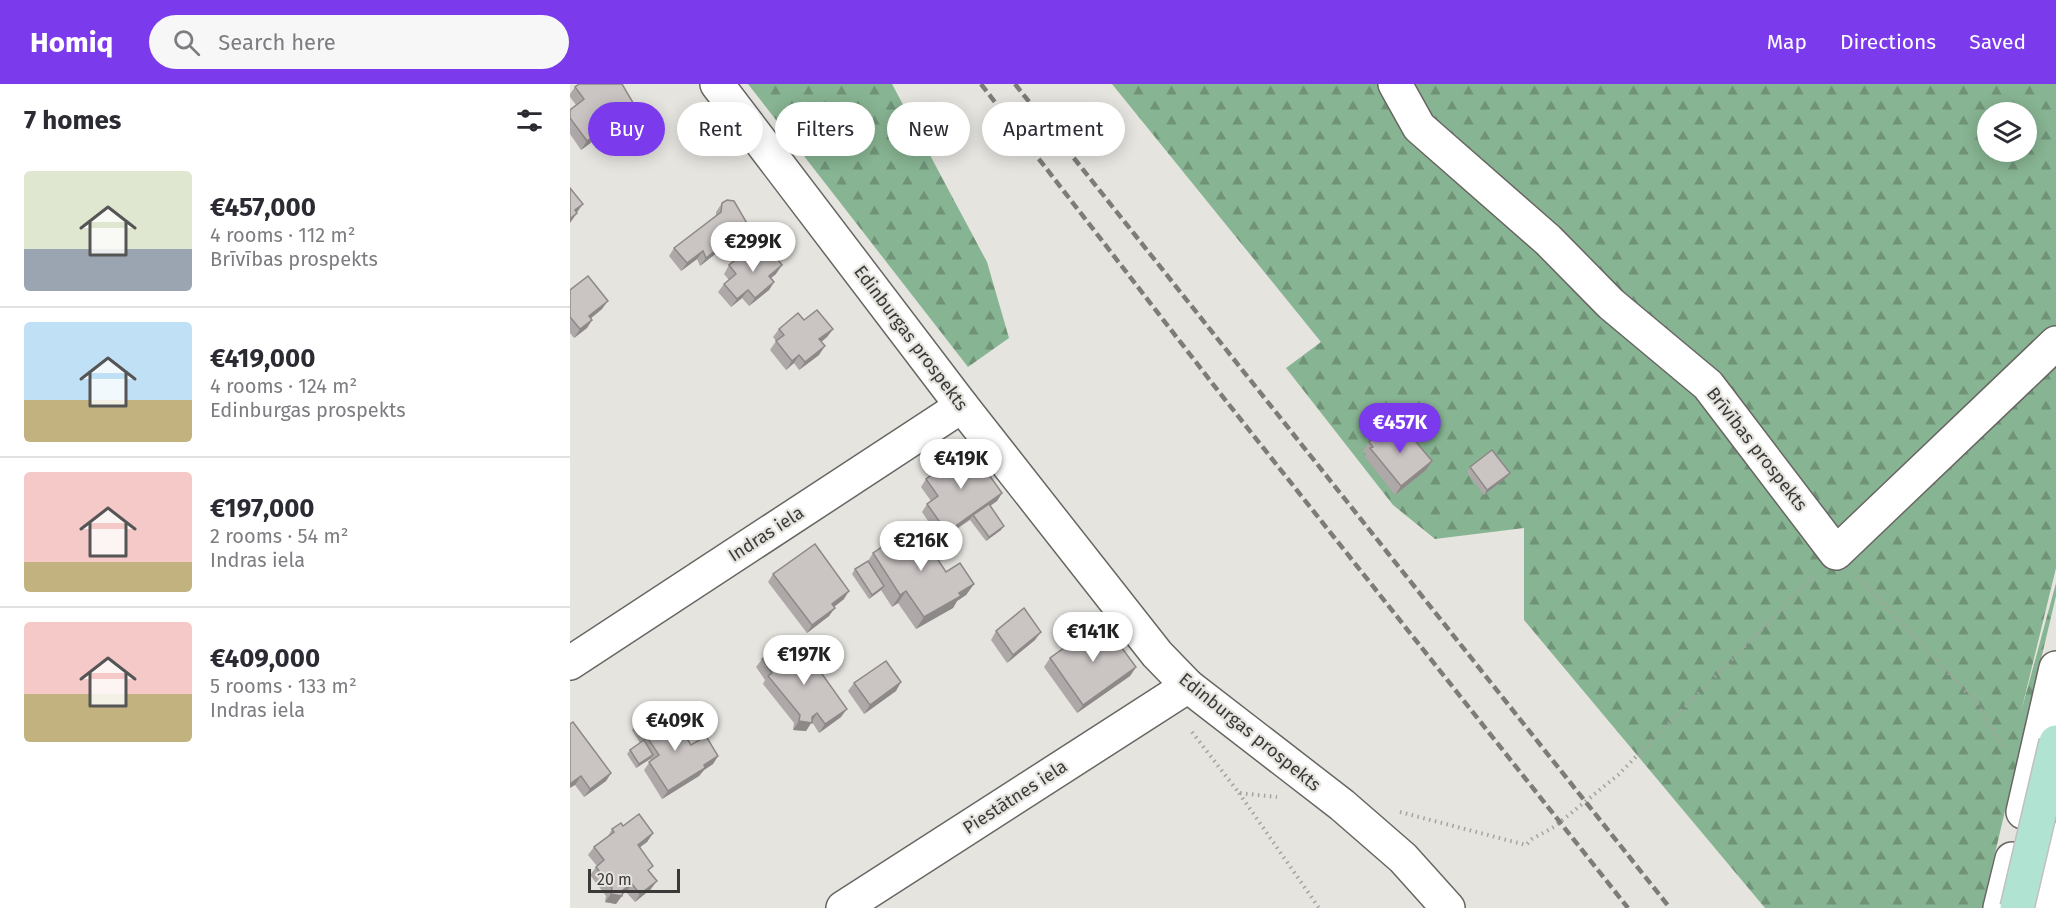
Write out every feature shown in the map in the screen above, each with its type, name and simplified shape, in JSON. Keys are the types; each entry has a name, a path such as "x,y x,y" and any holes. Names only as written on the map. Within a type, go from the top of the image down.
{"main road":[{"path":"2017,908 2056,742"}],"street":[{"name":"Edinburgas prospekts","path":"717,84 962,406 1157,654 1188,686 1342,805 1403,858 1448,908"},
{"name":"Brīvības prospekts","path":"1395,84 1419,127 1548,240 1611,304 1708,385 1836,554"},
{"path":"1836,554 2056,343"},
{"name":"Indras iela","path":"570,663 962,406"},
{"path":"2000,908 2056,668"},
{"name":"Piestātnes iela","path":"843,908 1188,686"},
{"path":"2028,790 2056,824"},
{"path":"2041,908 2056,839"}],"path":[{"path":"1389,809 1526,844 1554,827 1618,775 1836,554 1976,702 2028,790"},
{"path":"1187,725 1239,793 1319,908"},
{"path":"1239,793 1284,797"}],"green space":[{"path":"748,84 892,84 902,102 887,102 887,156 930,156 987,262 1009,338 968,367 804,156 875,156 875,102 775,102 775,119"},
{"path":"1112,84 2056,84 2056,568 2021,712 2056,583 2056,596 1982,908 1765,908 1524,620 1524,528 1435,539 1393,505 1286,368 1321,342"}],"building":[{"path":"579,84 622,84 633,102 588,102 587,141 570,118 570,110 584,99 575,87"},
{"path":"570,188 583,204 575,210 577,213 570,219"},
{"path":"727,200 734,201 748,225 706,258 703,251 687,263 674,248 721,212 722,203"},
{"path":"767,246 782,265 769,276 774,282 755,298 748,290 737,299 724,284 736,274 729,265 749,250 754,256"},
{"path":"588,276 608,301 589,316 592,320 580,329 570,317 570,290"},
{"path":"817,310 833,329 819,339 825,346 805,362 799,355 792,361 776,341 784,335 779,329 798,313 804,320"},
{"path":"1401,424 1432,461 1401,486 1370,448 1373,447 1369,442 1378,435 1382,439"},
{"path":"970,448 1002,493 947,532 927,504 938,496 926,479"},
{"path":"1492,450 1510,473 1487,490 1470,467"},
{"path":"989,504 1004,526 989,537 973,515"},
{"path":"915,525 946,572 960,563 974,584 959,593 961,596 924,617 906,591 900,595 873,553"},
{"path":"815,544 849,591 832,604 835,608 812,625 773,574"},
{"path":"868,561 884,586 872,595 855,569"},
{"path":"1024,608 1041,632 1013,655 996,631"},
{"path":"1102,621 1136,667 1083,705 1050,658"},
{"path":"779,647 788,661 805,650 847,709 825,724 817,713 812,717 812,723 799,721 800,715 768,676 772,673 762,659"},
{"path":"886,661 901,682 870,705 854,683"},
{"path":"657,710 664,722 669,719 682,740 686,737 691,745 706,736 718,756 704,765 705,768 668,791 649,762 659,755 637,722"},
{"path":"573,722 611,773 590,789 581,776 570,784 570,724"},
{"path":"644,740 653,755 639,764 630,750"},
{"path":"639,814 653,833 638,845 653,866 648,870 657,881 640,894 632,884 623,890 622,896 611,894 612,888 596,867 604,860 594,847 614,832 612,829 621,823 623,826"}],"railway":[{"path":"981,84 1219,392 1628,908"},
{"path":"1015,84 1670,908"}]}
